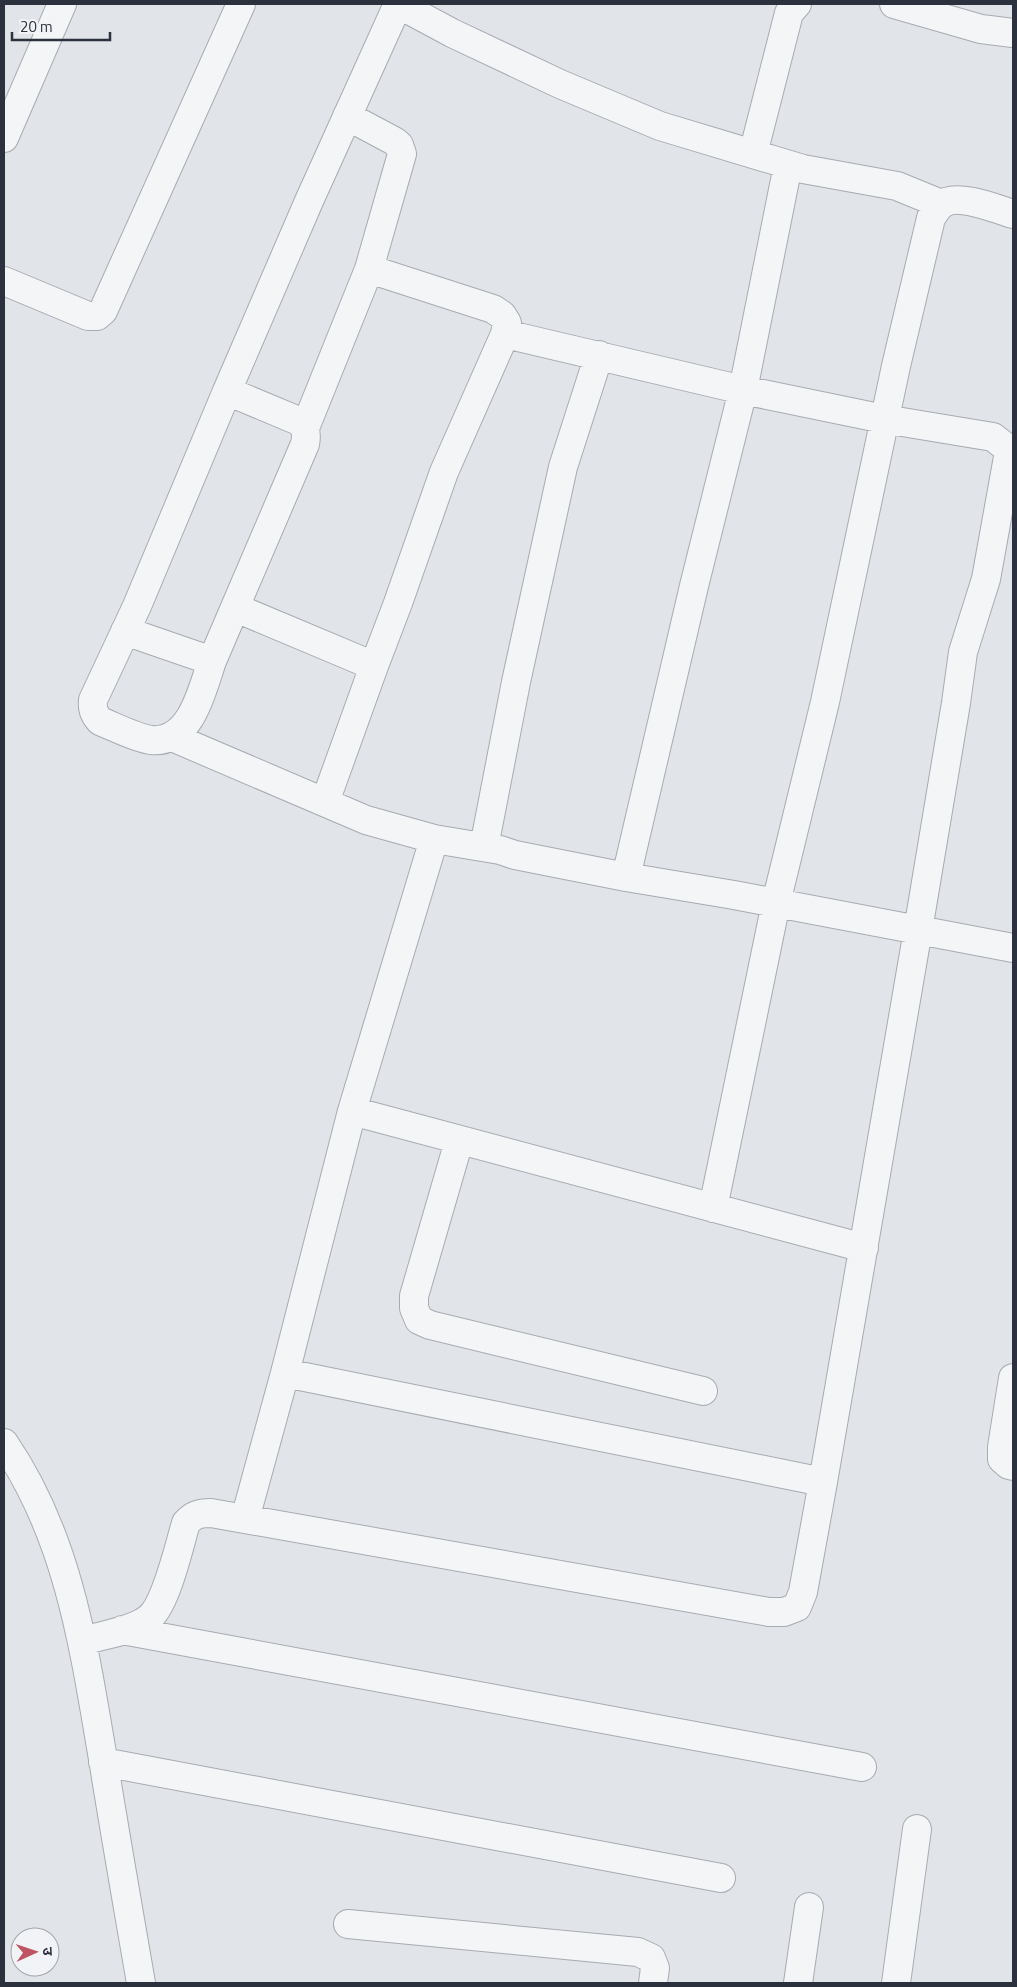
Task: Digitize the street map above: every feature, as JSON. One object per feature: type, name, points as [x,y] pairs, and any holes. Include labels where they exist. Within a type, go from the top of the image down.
[{"type":"street","points":[[4,138],[62,4]]},
{"type":"street","points":[[4,281],[88,316],[97,316],[103,311],[242,4]]},
{"type":"street","points":[[227,391],[301,422],[307,436],[212,662],[200,697],[182,730],[172,737],[149,740],[100,721],[92,707],[93,700],[125,631],[227,391],[347,116],[398,4],[452,33],[560,84],[660,126],[788,165],[890,184],[942,204]]},
{"type":"street","points":[[753,154],[789,13],[797,4]]},
{"type":"street","points":[[894,4],[981,29],[1013,32]]},
{"type":"street","points":[[305,428],[369,269],[402,154],[394,140],[347,116]]},
{"type":"street","points":[[626,877],[694,586],[726,467],[744,390],[788,165]]},
{"type":"street","points":[[713,1208],[776,903],[826,702],[884,419],[931,218],[942,204],[954,200],[973,202],[1013,214]]},
{"type":"street","points":[[325,802],[444,472],[505,334],[507,323],[502,315],[493,310],[369,269]]},
{"type":"street","points":[[83,1641],[137,1626],[149,1619],[163,1599],[186,1523],[192,1516],[200,1513],[211,1513],[759,1610],[784,1612],[797,1607],[803,1592],[864,1248],[955,713],[963,652],[986,579],[1008,457],[1007,442],[994,437],[884,419],[744,390],[505,334]]},
{"type":"street","points":[[484,847],[516,682],[563,467],[599,355]]},
{"type":"street","points":[[236,608],[374,666]]},
{"type":"street","points":[[125,631],[212,662]]},
{"type":"street","points":[[172,737],[366,820],[434,839],[484,847],[626,877],[1013,948]]},
{"type":"street","points":[[244,1519],[285,1374],[352,1111],[434,839]]},
{"type":"street","points":[[352,1111],[864,1248]]},
{"type":"street","points":[[459,1141],[414,1296],[414,1308],[419,1320],[430,1325],[703,1391]]},
{"type":"street","points":[[285,1374],[823,1482]]},
{"type":"street","points":[[1013,1378],[1002,1447],[1002,1459],[1013,1466]]},
{"type":"street","points":[[4,1443],[35,1497],[57,1547],[83,1641],[141,1983]]},
{"type":"street","points":[[122,1630],[862,1767]]},
{"type":"street","points":[[103,1762],[721,1878]]},
{"type":"street","points":[[896,1983],[917,1828]]},
{"type":"street","points":[[798,1983],[809,1907]]},
{"type":"street","points":[[348,1924],[638,1952],[651,1958],[655,1968],[653,1983]]}]
